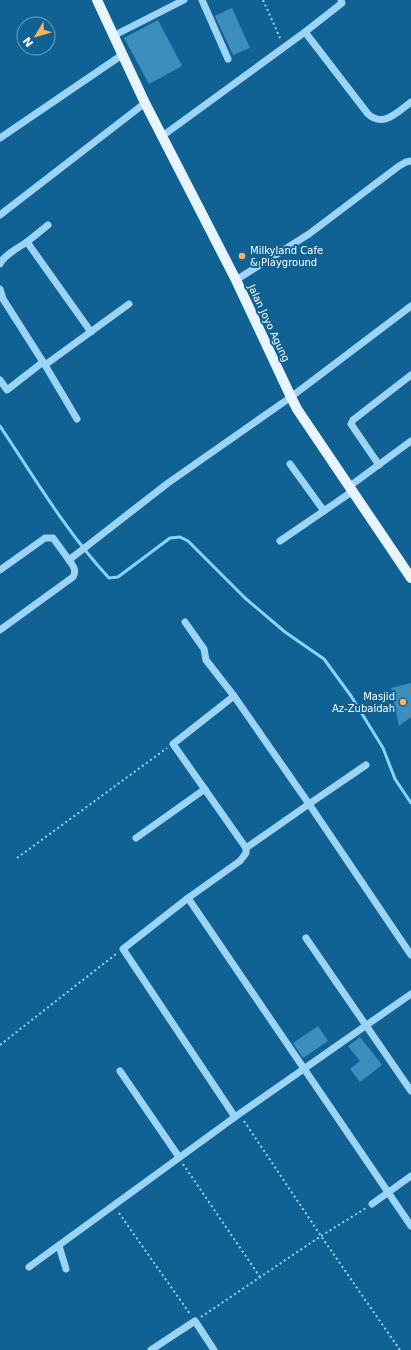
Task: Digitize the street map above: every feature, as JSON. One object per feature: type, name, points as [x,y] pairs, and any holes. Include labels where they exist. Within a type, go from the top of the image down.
[{"type":"main road","name":"Jalan Joyo Agung","points":[[97,0],[161,137],[236,280],[297,409],[411,578]]},
{"type":"street","points":[[113,36],[184,0]]},
{"type":"street","points":[[202,0],[228,59]]},
{"type":"street","points":[[161,137],[305,32],[342,2],[341,0]]},
{"type":"street","points":[[305,32],[373,119],[381,120],[389,118],[411,102]]},
{"type":"street","points":[[0,138],[122,56]]},
{"type":"street","points":[[0,215],[145,104]]},
{"type":"street","points":[[236,280],[309,234],[399,166],[406,162],[411,162]]},
{"type":"street","points":[[0,262],[48,225]]},
{"type":"street","points":[[27,242],[91,332]]},
{"type":"street","points":[[0,289],[3,299],[77,419]]},
{"type":"street","points":[[0,380],[7,390],[129,304]]},
{"type":"street","points":[[69,560],[168,483],[291,397],[411,306]]},
{"type":"street","points":[[380,465],[351,424],[353,420],[411,375]]},
{"type":"street","points":[[280,542],[324,511],[411,441]]},
{"type":"street","points":[[290,464],[324,511]]},
{"type":"street","points":[[0,570],[45,538],[49,537],[53,538],[75,569],[73,577],[0,630]]},
{"type":"street","points":[[185,622],[204,649],[206,660],[234,696],[411,955]]},
{"type":"street","points":[[234,696],[173,744],[246,848],[246,853],[240,861],[188,898],[123,949],[237,1115]]},
{"type":"street","points":[[246,848],[366,765]]},
{"type":"street","points":[[136,838],[205,789]]},
{"type":"street","points":[[188,898],[411,1226]]},
{"type":"street","points":[[306,938],[411,1091]]},
{"type":"street","points":[[29,1267],[237,1115],[411,994]]},
{"type":"street","points":[[120,1071],[179,1157]]},
{"type":"street","points":[[372,1204],[411,1176]]},
{"type":"street","points":[[59,1246],[66,1269]]},
{"type":"street","points":[[151,1350],[195,1321],[214,1350]]},
{"type":"path","points":[[262,0],[280,38]]},
{"type":"path","points":[[17,858],[173,744]]},
{"type":"path","points":[[0,1045],[123,949]]},
{"type":"path","points":[[237,1115],[400,1350]]},
{"type":"path","points":[[179,1157],[260,1277]]},
{"type":"path","points":[[114,1205],[195,1321],[320,1236],[372,1204]]},
{"type":"building","points":[[232,8],[250,48],[233,55],[215,16]]},
{"type":"building","points":[[158,20],[182,66],[149,84],[124,38]]},
{"type":"building","name":"Masjid Az-Zubaidah","points":[[411,683],[411,717],[399,726],[391,688]]},
{"type":"building","points":[[318,1026],[328,1041],[303,1058],[293,1043]]},
{"type":"building","points":[[360,1037],[382,1065],[360,1082],[350,1069],[360,1061],[348,1046]]},
{"type":"waterway","points":[[0,426],[65,524],[109,578],[118,577],[170,538],[180,537],[188,541],[245,598],[285,632],[324,659],[351,696],[383,748],[395,779],[411,803]]},
{"type":"place","name":"Milkyland Cafe & Playground","points":[[242,256]]},
{"type":"place","name":"Masjid Az-Zubaidah","points":[[403,702]]}]
